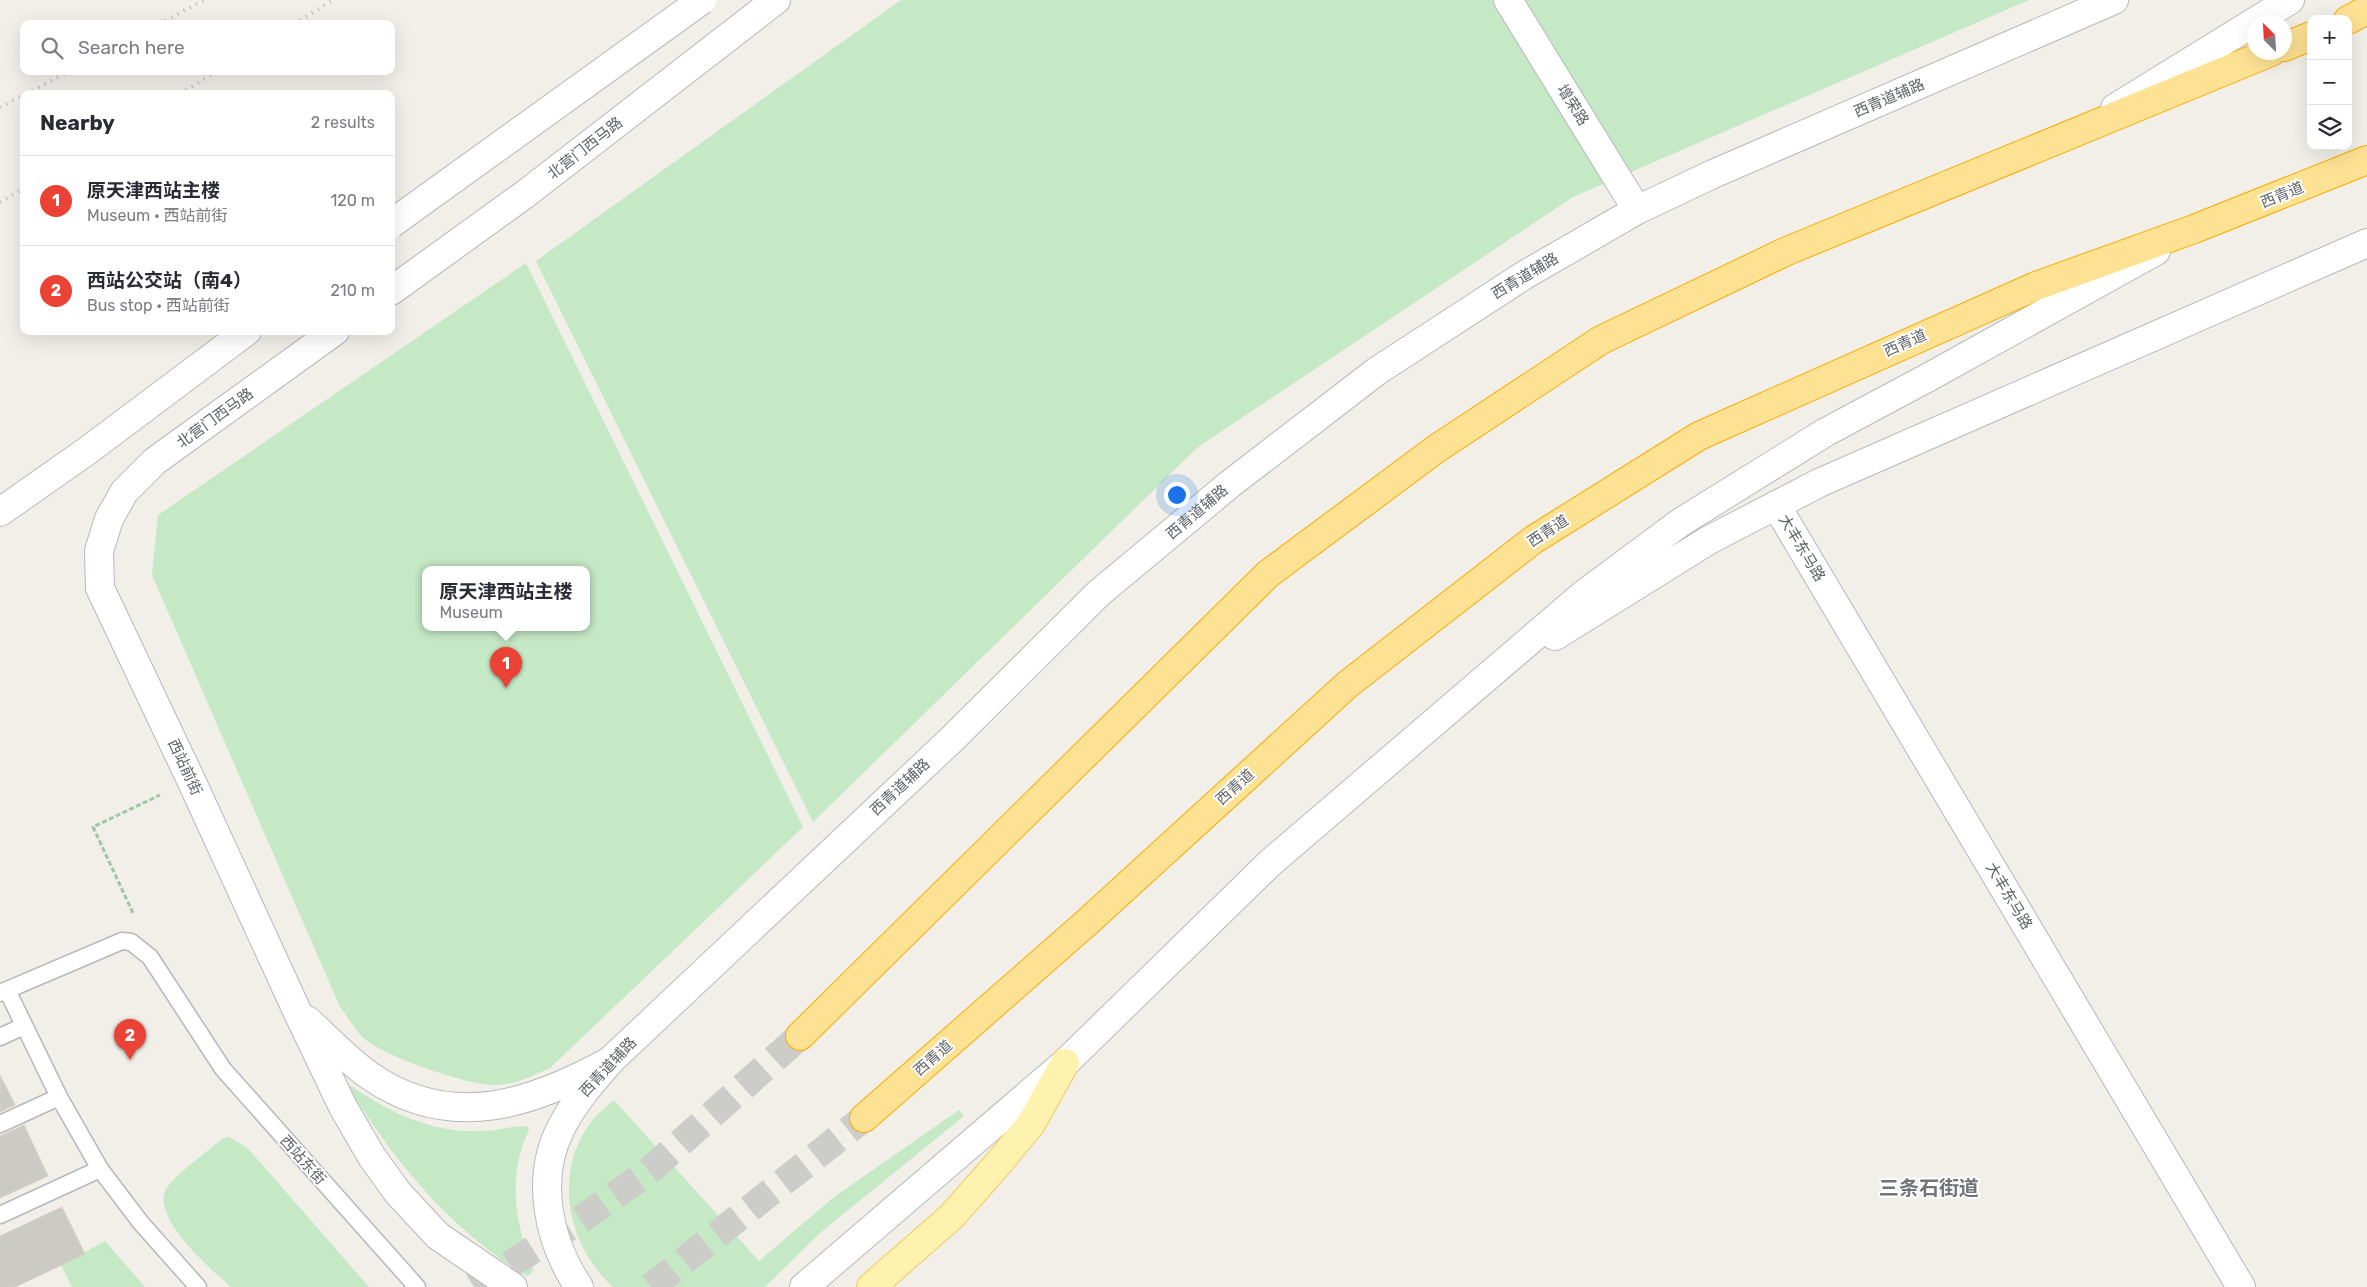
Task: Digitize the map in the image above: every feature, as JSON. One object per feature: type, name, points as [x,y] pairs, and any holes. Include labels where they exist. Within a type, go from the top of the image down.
[{"type":"highway","points":[[2352,19],[2367,10]]},
{"type":"highway","points":[[2352,20],[2367,14]]},
{"type":"highway","points":[[2292,44],[2307,38]]},
{"type":"highway","points":[[800,1036],[1268,574],[1436,449],[1601,340],[1787,251],[2251,60]]},
{"type":"highway","name":"西青道","points":[[864,1118],[1084,925],[1348,684],[1533,540],[1699,436],[2036,286],[2194,230],[2364,162]]},
{"type":"main road","points":[[871,1287],[952,1216],[997,1165],[1031,1124],[1065,1063]]},
{"type":"street","points":[[395,221],[702,0]]},
{"type":"street","name":"北营门西马路","points":[[395,288],[524,195],[776,0]]},
{"type":"street","name":"增荣路","points":[[1508,0],[1637,210]]},
{"type":"street","name":"西青道辅路","points":[[579,1287],[560,1253],[547,1199],[548,1162],[560,1128],[581,1095],[611,1060],[951,740],[1099,593],[1215,496],[1377,371],[1523,276],[1637,210],[1713,174],[2114,0]]},
{"type":"street","points":[[2074,132],[2290,0]]},
{"type":"street","points":[[804,1287],[1065,1063],[1270,862],[1584,594],[1680,522],[1826,432],[2194,230]]},
{"type":"street","points":[[1480,683],[1709,540],[1828,479],[2367,243]]},
{"type":"street","points":[[0,512],[87,451],[242,335]]},
{"type":"street","name":"北营门西马路","points":[[109,519],[124,492],[155,461],[329,335]]},
{"type":"street","name":"大丰东马路","points":[[1776,505],[2241,1287]]},
{"type":"street","name":"西站前街","points":[[109,519],[99,551],[100,588],[343,1107],[372,1157],[398,1193],[438,1236],[513,1287]]},
{"type":"street","points":[[297,1011],[371,1077],[422,1101],[455,1107],[484,1107],[544,1094],[572,1082],[611,1060]]},
{"type":"lane","name":"西站东街","points":[[3,991],[122,941],[131,942],[150,957],[223,1069],[417,1287]]},
{"type":"lane","points":[[3,991],[24,1026],[59,1097],[100,1169],[141,1223],[198,1287]]},
{"type":"lane","points":[[0,1037],[24,1026]]},
{"type":"lane","points":[[0,1124],[59,1097]]},
{"type":"lane","points":[[0,1215],[100,1169]]},
{"type":"path","points":[[134,914],[93,827],[191,780]]},
{"type":"green space","points":[[901,0],[2029,0],[1573,197],[1198,447],[813,822],[536,261]]},
{"type":"green space","points":[[526,263],[803,827],[550,1068],[515,1082],[492,1085],[446,1075],[408,1061],[376,1047],[362,1037],[340,1007],[152,575],[158,515]]},
{"type":"green space","points":[[351,1086],[398,1113],[414,1120],[448,1129],[485,1131],[527,1126],[529,1130],[518,1164],[516,1200],[522,1235],[533,1269],[531,1274],[527,1276],[511,1267],[446,1213],[410,1174],[378,1132],[349,1088]]},
{"type":"green space","points":[[614,1100],[759,1261],[834,1197],[959,1110],[964,1116],[820,1233],[765,1287],[613,1287],[597,1269],[584,1249],[575,1227],[570,1204],[569,1180],[573,1157],[583,1135],[597,1115]]},
{"type":"green space","points":[[229,1137],[246,1147],[253,1154],[369,1287],[231,1287],[197,1255],[173,1226],[166,1211],[164,1198],[168,1186],[179,1174],[223,1138]]},
{"type":"green space","points":[[105,1241],[145,1287],[72,1287],[61,1265]]},
{"type":"building","points":[[0,1075],[15,1105],[0,1112]]},
{"type":"building","points":[[24,1125],[48,1176],[0,1198],[0,1136]]},
{"type":"building","points":[[62,1207],[85,1254],[15,1287],[0,1287],[0,1236]]},
{"type":"tunnel","points":[[474,1287],[583,1218],[649,1171],[800,1036]]},
{"type":"tunnel","points":[[651,1287],[864,1118]]},
{"type":"railway","points":[[166,20],[204,0]]},
{"type":"railway","points":[[300,20],[333,0]]},
{"type":"railway","points":[[34,90],[62,75]]},
{"type":"railway","points":[[186,90],[211,75]]},
{"type":"railway","points":[[0,107],[20,97]]},
{"type":"railway","points":[[0,202],[20,190]]},
{"type":"place","name":"原天津西站主楼","points":[[506,688]]},
{"type":"place","name":"西站公交站（南4）","points":[[130,1060]]},
{"type":"district","name":"三条石街道","points":[[1929,1188]]}]
